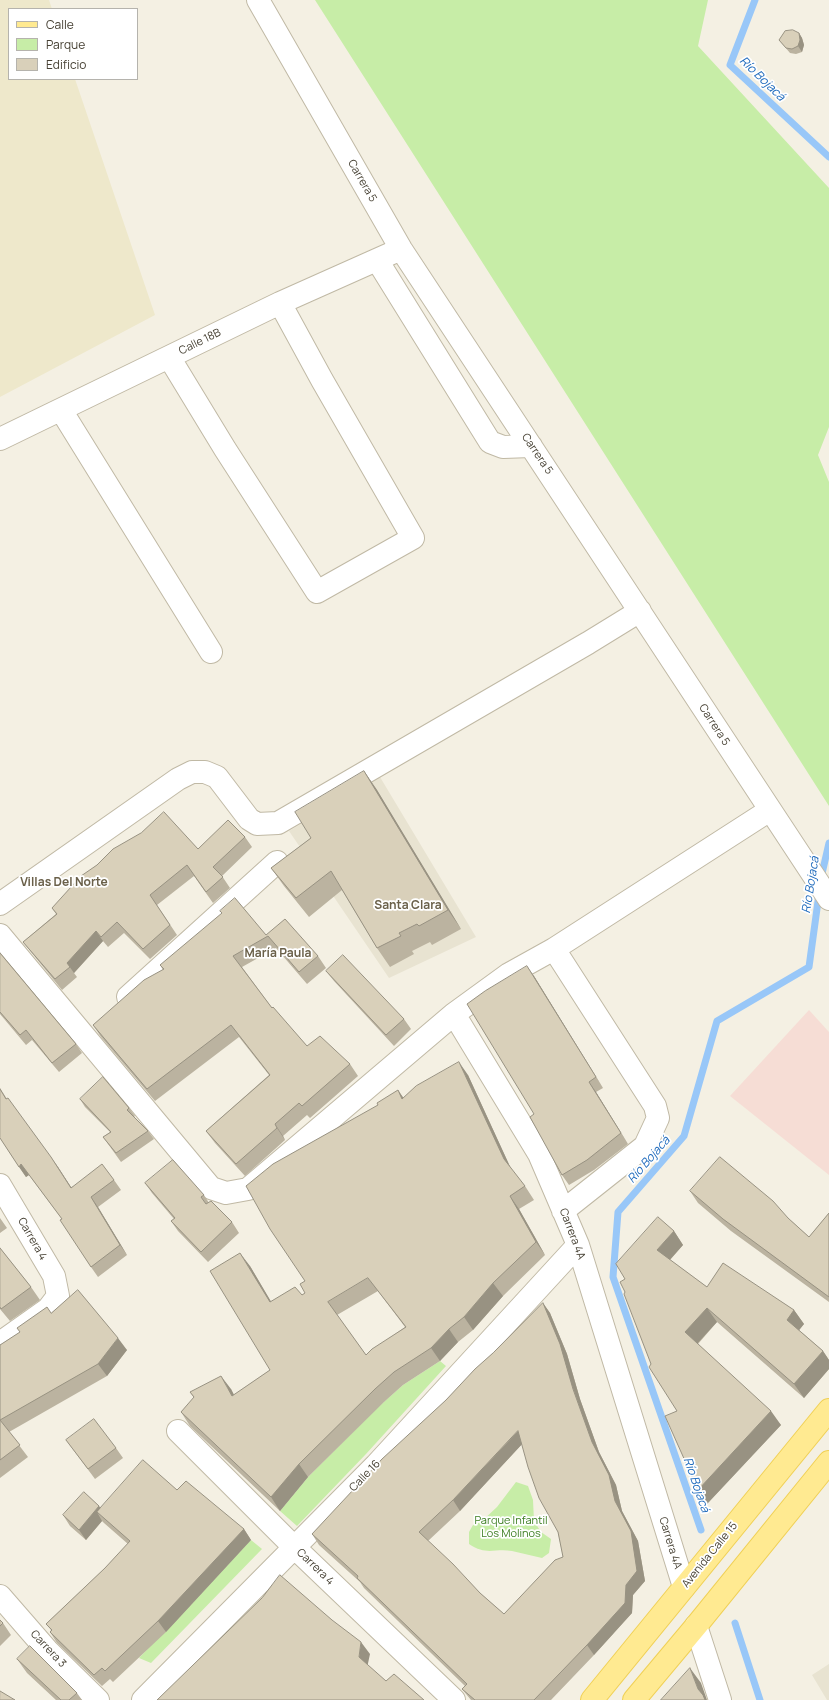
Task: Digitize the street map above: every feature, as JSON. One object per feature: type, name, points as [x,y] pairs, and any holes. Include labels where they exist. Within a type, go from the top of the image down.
[{"type":"main road","name":"Avenida Calle 15","points":[[592,1700],[726,1534],[829,1410]]},
{"type":"main road","points":[[634,1700],[703,1618],[829,1462]]},
{"type":"street","name":"Carrera 5","points":[[258,0],[401,249],[829,899]]},
{"type":"street","name":"Calle 18B","points":[[0,440],[280,303],[401,249]]},
{"type":"street","points":[[377,260],[490,442],[503,447],[531,446]]},
{"type":"street","points":[[168,357],[317,592],[413,538],[322,380],[280,303]]},
{"type":"street","points":[[61,410],[211,652]]},
{"type":"street","points":[[0,904],[178,779],[192,772],[205,772],[217,778],[249,819],[257,824],[278,823],[588,643],[640,610]]},
{"type":"street","points":[[0,935],[212,1188],[226,1193],[248,1189],[454,1014],[509,974],[554,948],[770,810]]},
{"type":"street","points":[[84,1036],[277,862]]},
{"type":"street","points":[[554,948],[655,1106],[658,1118],[645,1146],[563,1211]]},
{"type":"street","name":"Carrera 4A","points":[[454,1014],[539,1154],[578,1245],[690,1579]]},
{"type":"street","name":"Carrera 4","points":[[0,1185],[54,1276],[58,1296],[48,1309],[0,1343]]},
{"type":"street","name":"Calle 16","points":[[144,1700],[376,1465],[578,1245]]},
{"type":"street","name":"Carrera 4","points":[[178,1431],[294,1547],[454,1700]]},
{"type":"street","name":"Carrera 3","points":[[0,1596],[47,1650],[98,1700]]},
{"type":"street","points":[[703,1618],[720,1700]]},
{"type":"shaded area","points":[[0,0],[49,0],[52,8],[8,8],[8,80],[75,80],[155,315],[0,397]]},
{"type":"shaded area","name":"Santa Clara","points":[[380,777],[476,937],[389,978],[289,831]]},
{"type":"shaded area","points":[[809,1010],[829,1032],[829,1175],[730,1096]]},
{"type":"shaded area","points":[[829,1664],[829,1700],[827,1700],[812,1675]]},
{"type":"green space","points":[[315,0],[708,0],[698,46],[829,188],[829,427],[818,455],[829,482],[829,806]]},
{"type":"green space","points":[[440,1361],[446,1366],[366,1454],[297,1526],[280,1511],[308,1477],[377,1408],[403,1385]]},
{"type":"green space","name":"Parque Infantil Los Molinos","points":[[516,1482],[528,1486],[533,1500],[534,1521],[541,1532],[551,1539],[549,1553],[542,1558],[506,1550],[486,1551],[475,1548],[469,1544],[469,1532],[473,1525],[482,1521],[497,1507]]},
{"type":"green space","points":[[251,1540],[262,1549],[151,1663],[139,1658]]},
{"type":"building","points":[[793,30],[799,33],[800,40],[798,46],[792,49],[786,48],[779,40],[785,31]]},
{"type":"building","name":"Santa Clara","points":[[364,771],[448,910],[419,926],[417,924],[399,933],[401,936],[377,948],[331,871],[296,898],[271,868],[311,838],[295,812]]},
{"type":"building","points":[[164,812],[198,849],[228,820],[245,837],[213,867],[223,877],[206,892],[187,865],[150,895],[170,925],[143,949],[117,922],[101,937],[96,931],[67,963],[70,967],[55,979],[23,942],[57,914],[52,908],[81,876],[97,865],[113,849],[141,833]]},
{"type":"building","points":[[235,898],[266,935],[285,919],[318,956],[299,972],[268,936],[233,956],[272,1008],[273,1007],[307,1046],[320,1036],[350,1064],[302,1106],[299,1103],[275,1124],[277,1128],[236,1164],[206,1131],[270,1075],[231,1025],[147,1089],[93,1025],[144,980],[164,969],[160,965],[222,913],[220,911]]},
{"type":"building","points":[[0,953],[76,1044],[52,1063],[26,1030],[20,1035],[0,1012]]},
{"type":"building","points":[[343,955],[404,1019],[386,1035],[326,971]]},
{"type":"building","points":[[527,966],[596,1077],[589,1082],[621,1133],[587,1160],[562,1175],[530,1117],[534,1114],[467,1004],[485,991]]},
{"type":"building","points":[[459,1062],[504,1159],[525,1186],[510,1196],[536,1242],[493,1283],[464,1317],[449,1329],[431,1348],[394,1372],[375,1389],[299,1464],[271,1497],[181,1412],[194,1397],[190,1392],[221,1376],[232,1396],[270,1370],[210,1271],[240,1253],[270,1302],[295,1287],[302,1295],[305,1293],[300,1284],[305,1281],[270,1229],[246,1186],[273,1164],[378,1105],[377,1103],[398,1090],[402,1099],[416,1086]],"holes":[[[368,1278],[406,1327],[372,1349],[366,1355],[328,1302]]]},
{"type":"building","points":[[103,1077],[129,1108],[127,1110],[148,1131],[116,1153],[103,1137],[111,1132],[80,1099]]},
{"type":"building","points":[[0,1089],[51,1157],[71,1188],[102,1164],[114,1180],[91,1197],[120,1245],[91,1267],[60,1220],[62,1219],[21,1164],[19,1167],[0,1138]]},
{"type":"building","points":[[720,1157],[773,1201],[788,1218],[809,1237],[829,1213],[829,1297],[723,1219],[690,1191]]},
{"type":"building","points":[[173,1160],[204,1195],[201,1197],[206,1204],[211,1201],[232,1222],[201,1252],[171,1221],[175,1218],[145,1183]]},
{"type":"building","points":[[658,1217],[674,1231],[657,1250],[707,1287],[723,1263],[794,1310],[787,1320],[823,1351],[794,1384],[707,1308],[685,1332],[771,1411],[698,1490],[665,1416],[677,1411],[649,1367],[651,1364],[620,1282],[625,1279],[616,1264]]},
{"type":"building","points":[[0,1248],[31,1287],[1,1309],[0,1307]]},
{"type":"building","points":[[78,1290],[118,1338],[98,1364],[0,1420],[0,1345],[20,1332],[17,1328],[47,1307],[51,1313]]},
{"type":"building","points":[[543,1303],[560,1344],[573,1389],[592,1442],[609,1475],[615,1501],[631,1531],[637,1571],[626,1585],[625,1603],[534,1700],[475,1700],[462,1689],[467,1684],[357,1578],[358,1576],[312,1534],[382,1459],[446,1400],[475,1369]],"holes":[[[518,1431],[528,1467],[539,1498],[558,1532],[563,1557],[555,1560],[504,1614],[480,1593],[453,1564],[419,1532],[453,1500]]]},
{"type":"building","points":[[94,1419],[116,1448],[88,1469],[66,1440]]},
{"type":"building","points":[[0,1420],[20,1445],[0,1460]]},
{"type":"building","points":[[143,1460],[177,1490],[186,1481],[244,1529],[158,1621],[105,1671],[102,1668],[94,1675],[50,1632],[52,1630],[46,1624],[105,1568],[130,1541],[97,1512]]},
{"type":"building","points":[[84,1492],[99,1506],[79,1530],[63,1515]]},
{"type":"building","points":[[280,1575],[332,1620],[361,1642],[359,1657],[386,1681],[394,1674],[424,1700],[157,1700],[262,1598]]},
{"type":"building","points":[[30,1646],[77,1693],[69,1700],[61,1700],[17,1659]]},
{"type":"building","points":[[690,1668],[698,1689],[705,1700],[661,1700]]},
{"type":"building","points":[[0,1691],[15,1700],[0,1700]]},
{"type":"waterway","name":"Río Bojacá","points":[[755,0],[730,65],[829,157]]},
{"type":"waterway","name":"Río Bojacá","points":[[821,878],[829,843]]},
{"type":"waterway","name":"Río Bojacá","points":[[701,1530],[613,1277],[618,1212],[684,1136],[717,1021],[809,967],[819,894]]},
{"type":"waterway","name":"Río Bojacá","points":[[735,1623],[760,1700]]},
{"type":"district","name":"Villas Del Norte","points":[[64,883]]},
{"type":"district","name":"Santa Clara","points":[[408,906]]},
{"type":"district","name":"María Paula","points":[[278,954]]}]
